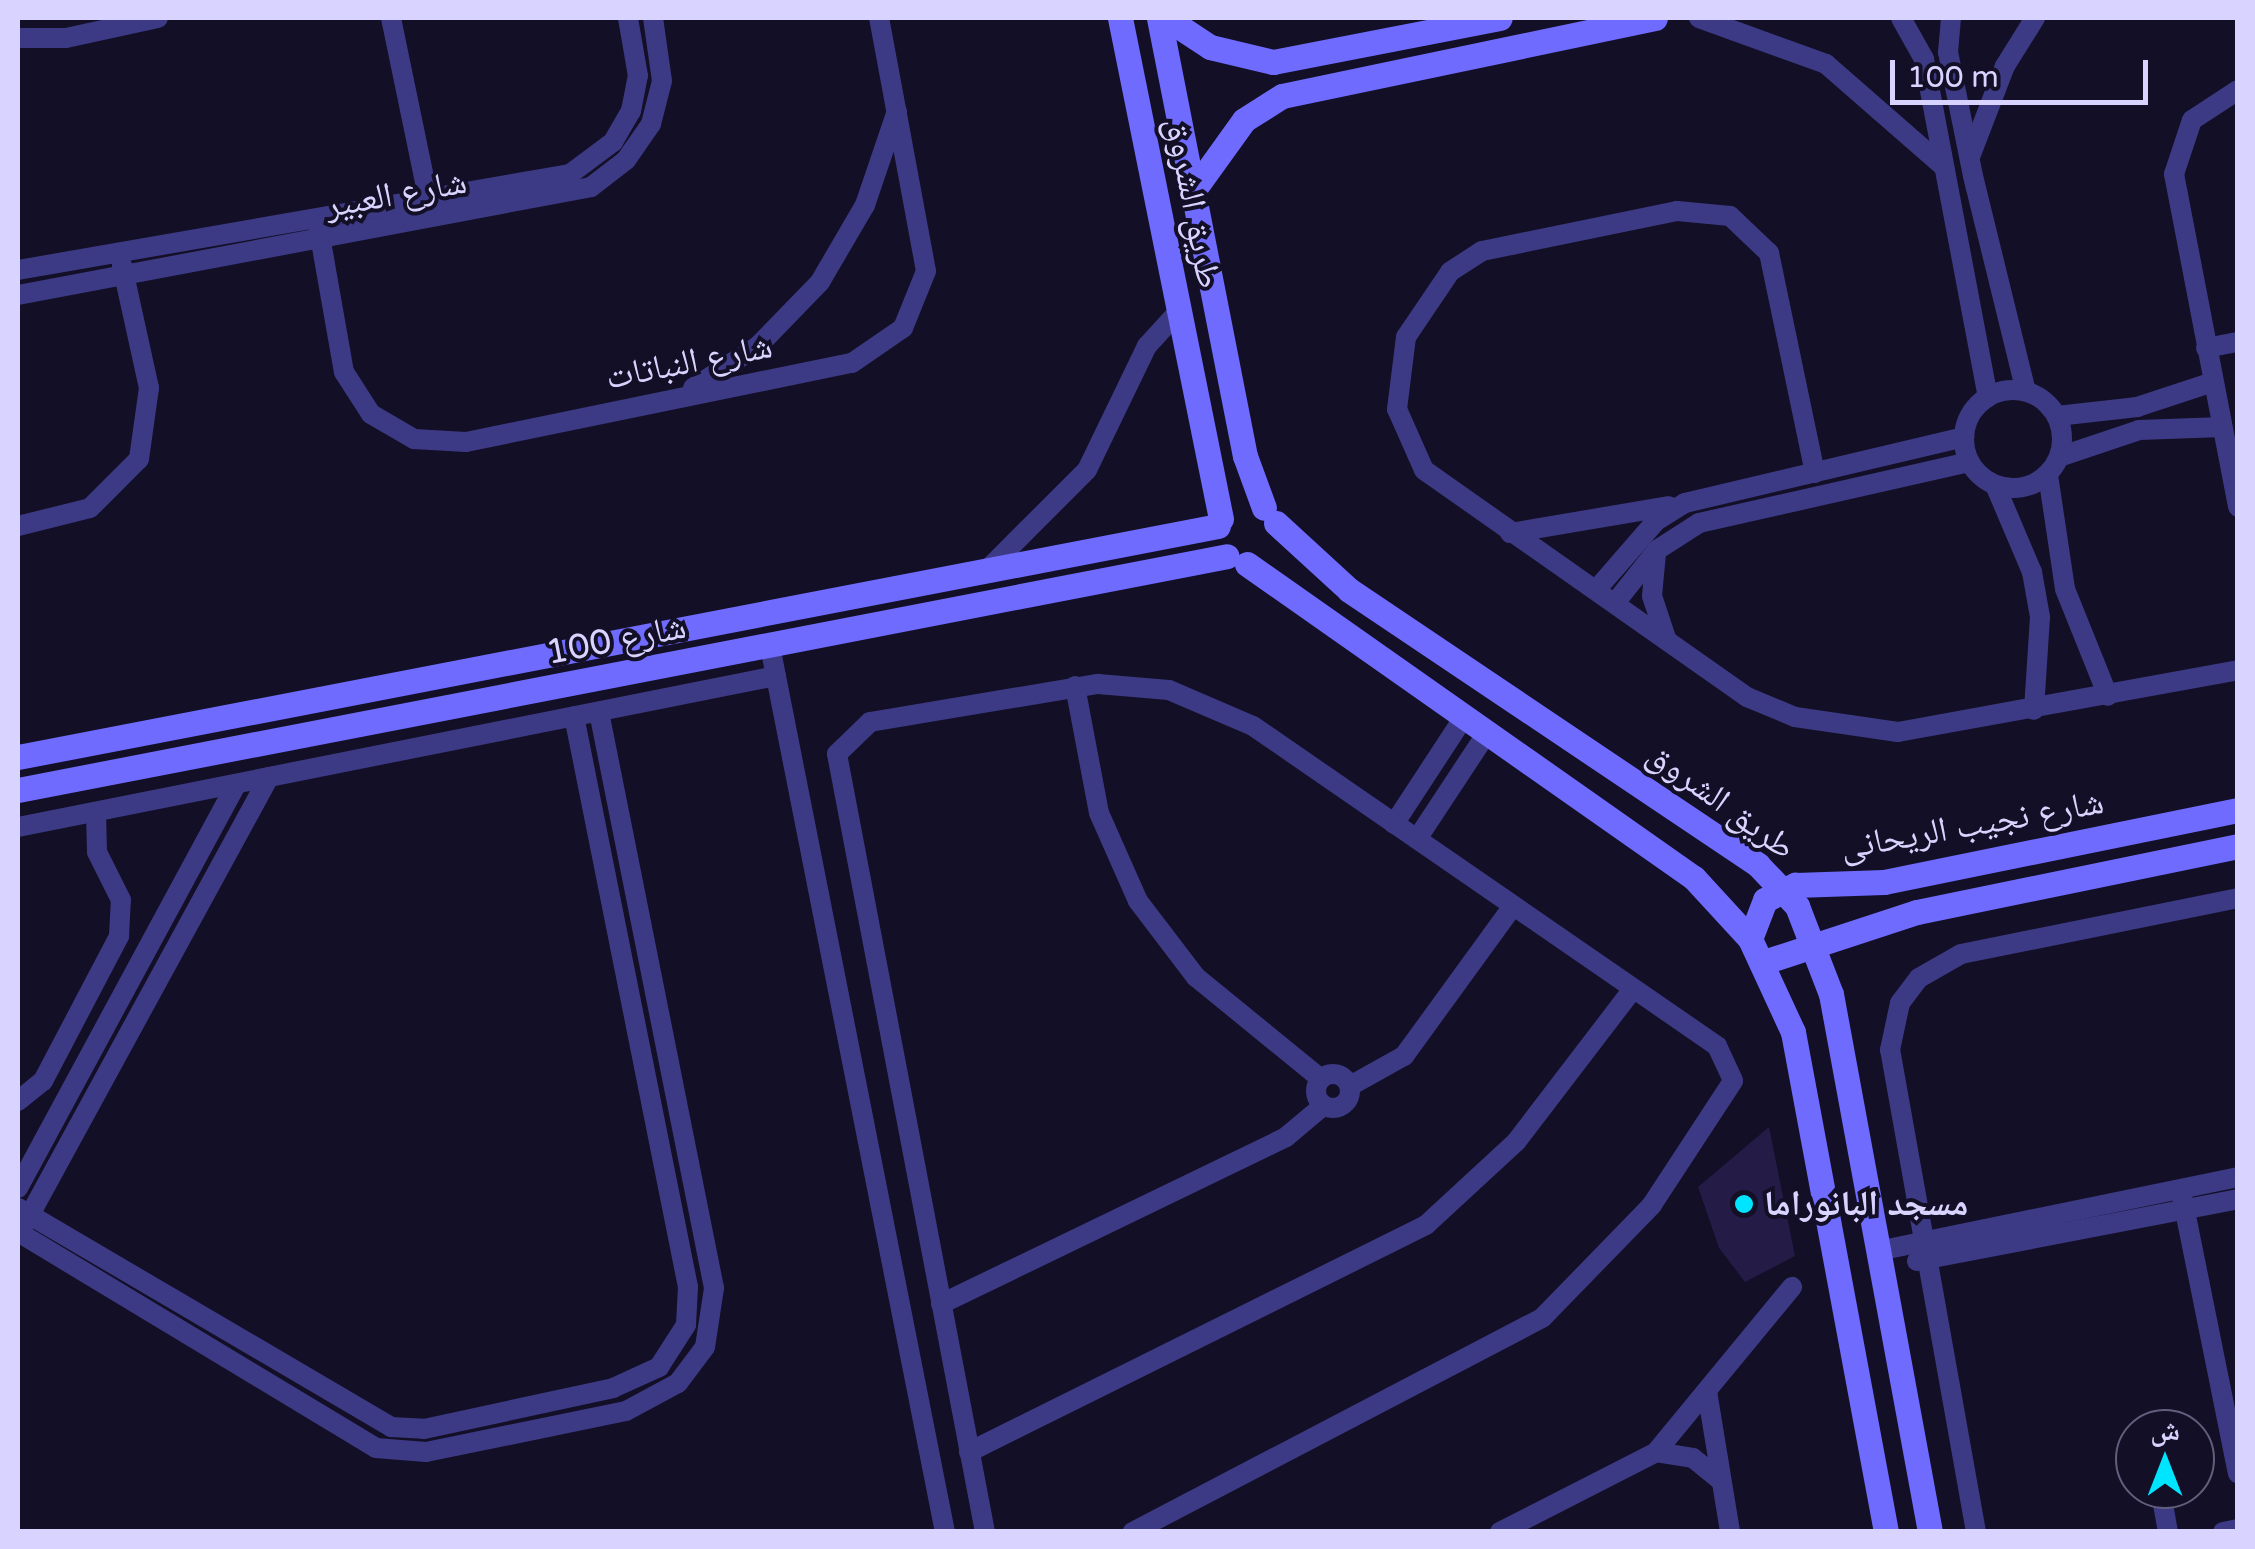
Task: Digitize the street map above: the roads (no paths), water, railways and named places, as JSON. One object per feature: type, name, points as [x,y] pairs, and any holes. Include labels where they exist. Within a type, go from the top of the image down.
[{"type":"street","points":[[18,38],[66,38],[158,18]]},
{"type":"street","points":[[391,18],[431,210]]},
{"type":"street","name":"شارع العبير","points":[[431,210],[553,180],[601,155],[636,94],[628,18]]},
{"type":"street","name":"شارع العبير","points":[[18,270],[122,263],[431,210],[571,195],[626,160],[658,103],[653,18]]},
{"type":"street","name":"شارع النباتات","points":[[318,229],[344,372],[371,414],[403,434],[466,442],[852,363],[903,328],[922,292],[926,250],[879,18]]},
{"type":"street","name":"طريق الشروق","points":[[1120,18],[1220,522],[1237,560]]},
{"type":"street","points":[[1163,18],[1241,57],[1330,55],[1404,28],[1500,18]]},
{"type":"street","name":"طريق الشروق","points":[[1163,18],[1193,191],[1270,516],[1349,590],[1782,888],[1818,946],[1930,1532]]},
{"type":"street","points":[[1193,191],[1244,120],[1282,96],[1613,22],[1655,18]]},
{"type":"street","points":[[1699,18],[1826,64],[1947,175]]},
{"type":"street","points":[[1900,18],[1924,59],[1988,397],[1964,437],[1969,462],[1994,485],[2032,572],[2040,617],[2034,710]]},
{"type":"street","points":[[1951,18],[1948,52],[1971,168],[2026,392],[2057,416],[2137,407],[2213,382]]},
{"type":"street","points":[[1971,168],[2005,66],[2036,18]]},
{"type":"street","points":[[1330,55],[1337,82]]},
{"type":"street","points":[[2238,90],[2192,120],[2174,174],[2222,427],[2232,455],[2238,507]]},
{"type":"street","points":[[678,396],[758,346],[820,282],[865,205],[898,109]]},
{"type":"street","points":[[1947,175],[1971,168]]},
{"type":"street","points":[[1815,473],[1777,279],[1753,231],[1704,209],[1520,238],[1466,262],[1424,302],[1398,375],[1397,409],[1424,470],[1747,697],[1846,729],[1898,732],[2238,670]]},
{"type":"street","points":[[18,526],[90,508],[139,459],[151,412],[122,263]]},
{"type":"street","name":"شارع العبير","points":[[18,295],[122,263]]},
{"type":"street","points":[[987,570],[1087,470],[1147,346],[1179,311]]},
{"type":"street","points":[[2206,348],[2238,342]]},
{"type":"street","points":[[1988,397],[2026,392]]},
{"type":"street","points":[[2057,416],[2054,466],[2065,589],[2108,696]]},
{"type":"street","points":[[1994,485],[2022,488],[2054,466],[2139,430],[2222,427]]},
{"type":"street","points":[[1510,533],[1685,503],[1964,437]]},
{"type":"street","points":[[1615,603],[1657,550],[1724,515],[1969,462]]},
{"type":"street","points":[[1596,590],[1656,521],[1685,503]]},
{"type":"street","name":"شارع 100","points":[[18,757],[1220,522],[1245,504],[1270,516]]},
{"type":"street","points":[[1237,560],[1272,551],[1270,516]]},
{"type":"street","points":[[1657,550],[1652,596],[1668,642]]},
{"type":"street","points":[[1237,560],[1694,878],[1750,939],[1764,962],[1793,1032],[1886,1532]]},
{"type":"street","name":"شارع 100","points":[[18,790],[1237,560]]},
{"type":"street","points":[[770,646],[944,1532]]},
{"type":"street","points":[[18,827],[776,676]]},
{"type":"street","points":[[1075,686],[1099,813],[1138,901],[1196,977],[1320,1079],[1323,1106]]},
{"type":"street","points":[[985,1532],[837,754],[870,722],[1075,686],[1146,686],[1214,705],[1417,839],[1717,1046],[1733,1081],[1639,1221],[1528,1328],[1132,1532]]},
{"type":"street","points":[[236,784],[137,990],[24,1209],[19,1232],[376,1448],[426,1452],[640,1406],[697,1360],[715,1303],[599,712]]},
{"type":"street","points":[[24,1209],[376,1423],[424,1429],[626,1385],[668,1358],[689,1300],[574,716]]},
{"type":"street","points":[[1394,824],[1464,717]]},
{"type":"street","points":[[1417,839],[1487,733]]},
{"type":"street","points":[[18,1188],[84,1069],[269,777]]},
{"type":"street","points":[[18,1101],[39,1088],[59,1052],[102,972],[122,912],[96,852],[96,812]]},
{"type":"street","points":[[2228,812],[2232,847]]},
{"type":"street","name":"شارع نجيب الريحانى","points":[[1782,888],[1950,869],[2228,812]]},
{"type":"street","name":"شارع نجيب الريحانى","points":[[1764,962],[1960,903],[2232,847]]},
{"type":"street","points":[[1950,869],[1960,903]]},
{"type":"street","points":[[1750,939],[1758,908],[1782,888]]},
{"type":"street","points":[[1976,1532],[1890,1050],[1894,1018],[1919,978],[1960,954],[2238,898]]},
{"type":"street","points":[[941,1304],[1286,1137],[1323,1106],[1341,1107],[1350,1086],[1404,1056],[1513,906]]},
{"type":"street","points":[[102,972],[137,990]]},
{"type":"street","points":[[969,1452],[1426,1225],[1510,1150],[1633,989]]},
{"type":"street","points":[[634,1008],[657,1003]]},
{"type":"street","points":[[59,1052],[84,1069]]},
{"type":"street","points":[[1320,1079],[1335,1074],[1350,1086]]},
{"type":"street","points":[[1838,1271],[2183,1199],[2238,1178]]},
{"type":"street","points":[[2183,1199],[2238,1198]]},
{"type":"street","points":[[2183,1199],[2238,1473]]},
{"type":"street","points":[[1500,1532],[1656,1452],[1792,1287]]},
{"type":"street","points":[[1707,1391],[1730,1532]]},
{"type":"street","points":[[1656,1452],[1693,1458],[1721,1481]]},
{"type":"street","points":[[2223,1532],[2238,1529]]},
{"type":"place","name":"مسجد البانوراما","points":[[1744,1204]]}]
